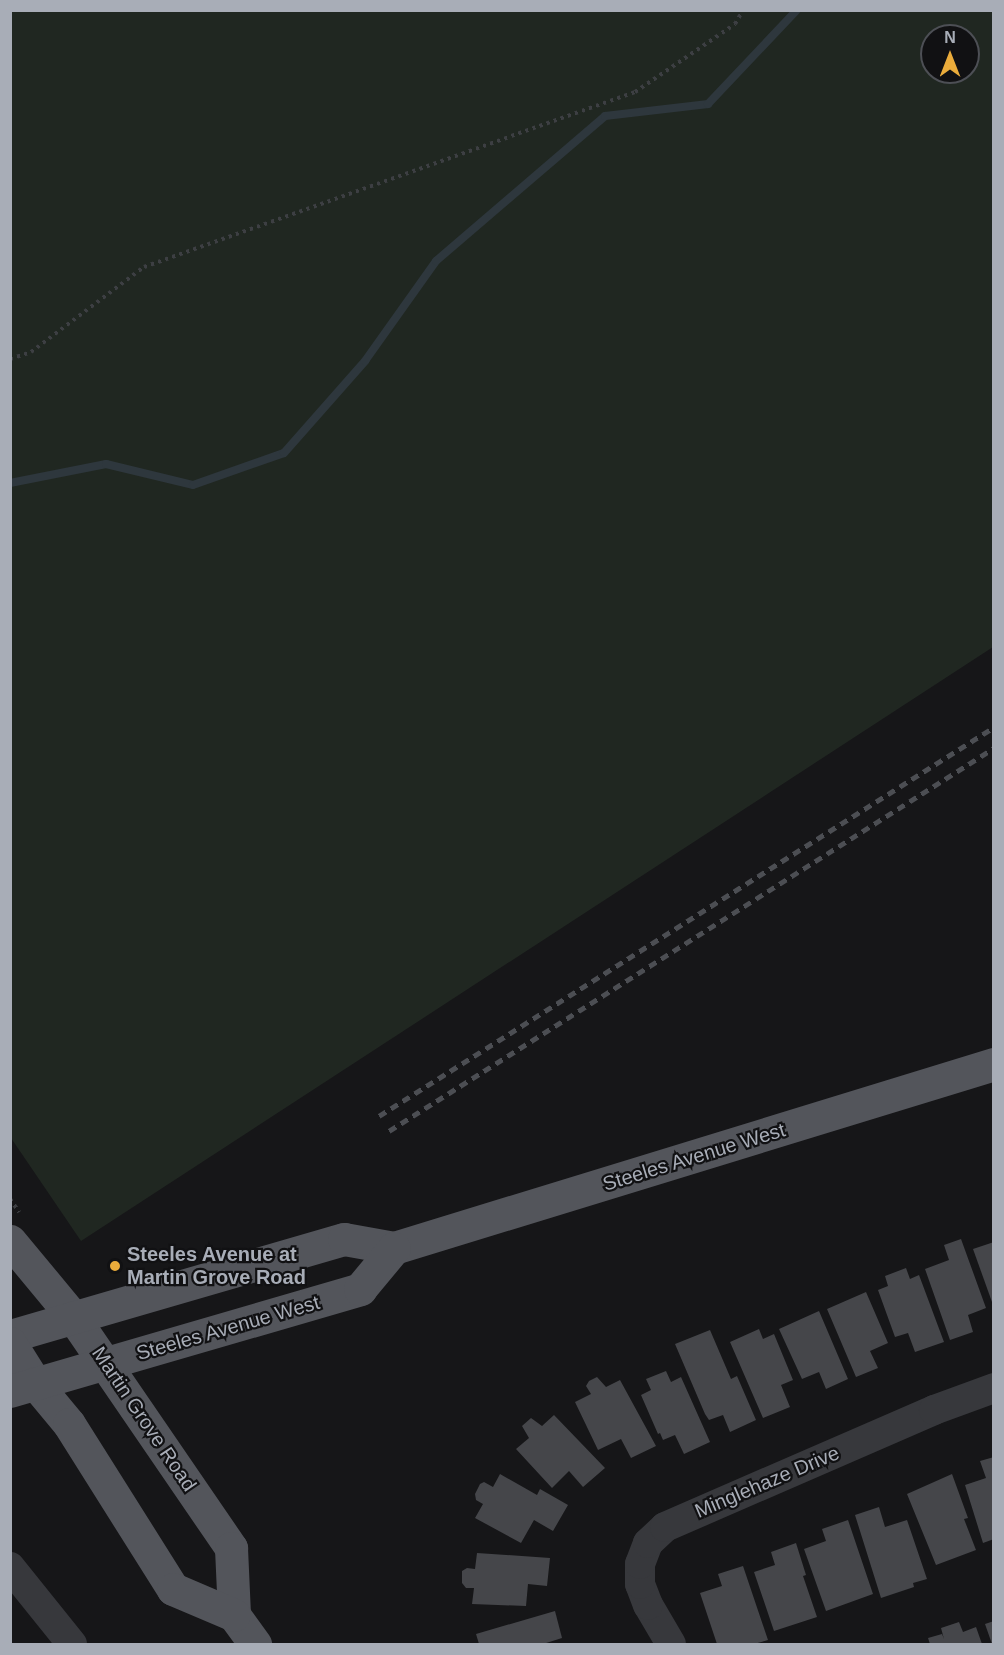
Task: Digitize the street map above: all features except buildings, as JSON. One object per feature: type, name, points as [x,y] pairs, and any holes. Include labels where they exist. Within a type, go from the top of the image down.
[{"type":"main road","name":"Steeles Avenue West","points":[[10,1336],[344,1239],[394,1248],[993,1064]]},
{"type":"main road","name":"Martin Grove Road","points":[[10,1241],[73,1317],[231,1548],[234,1615]]},
{"type":"main road","name":"Steeles Avenue West","points":[[23,1387],[360,1289],[394,1248]]},
{"type":"main road","points":[[10,1343],[23,1387],[69,1424],[173,1589],[234,1615],[255,1644]]},
{"type":"street","name":"Minglehaze Drive","points":[[671,1644],[648,1605],[640,1584],[640,1564],[648,1543],[665,1527],[934,1410],[993,1388]]},
{"type":"street","points":[[10,1567],[72,1644]]},
{"type":"path","points":[[10,359],[31,352],[144,267],[635,92],[735,24],[743,10]]},
{"type":"shaded area","points":[[10,11],[993,11],[993,647],[81,1241],[11,1138]]},
{"type":"waterway","points":[[10,483],[106,464],[193,485],[284,453],[365,361],[436,261],[605,116],[708,104],[797,10]]},
{"type":"railway","points":[[379,1116],[994,727]]},
{"type":"railway","points":[[389,1131],[994,748]]},
{"type":"place","name":"Steeles Avenue at Martin Grove Road","points":[[115,1266]]}]
